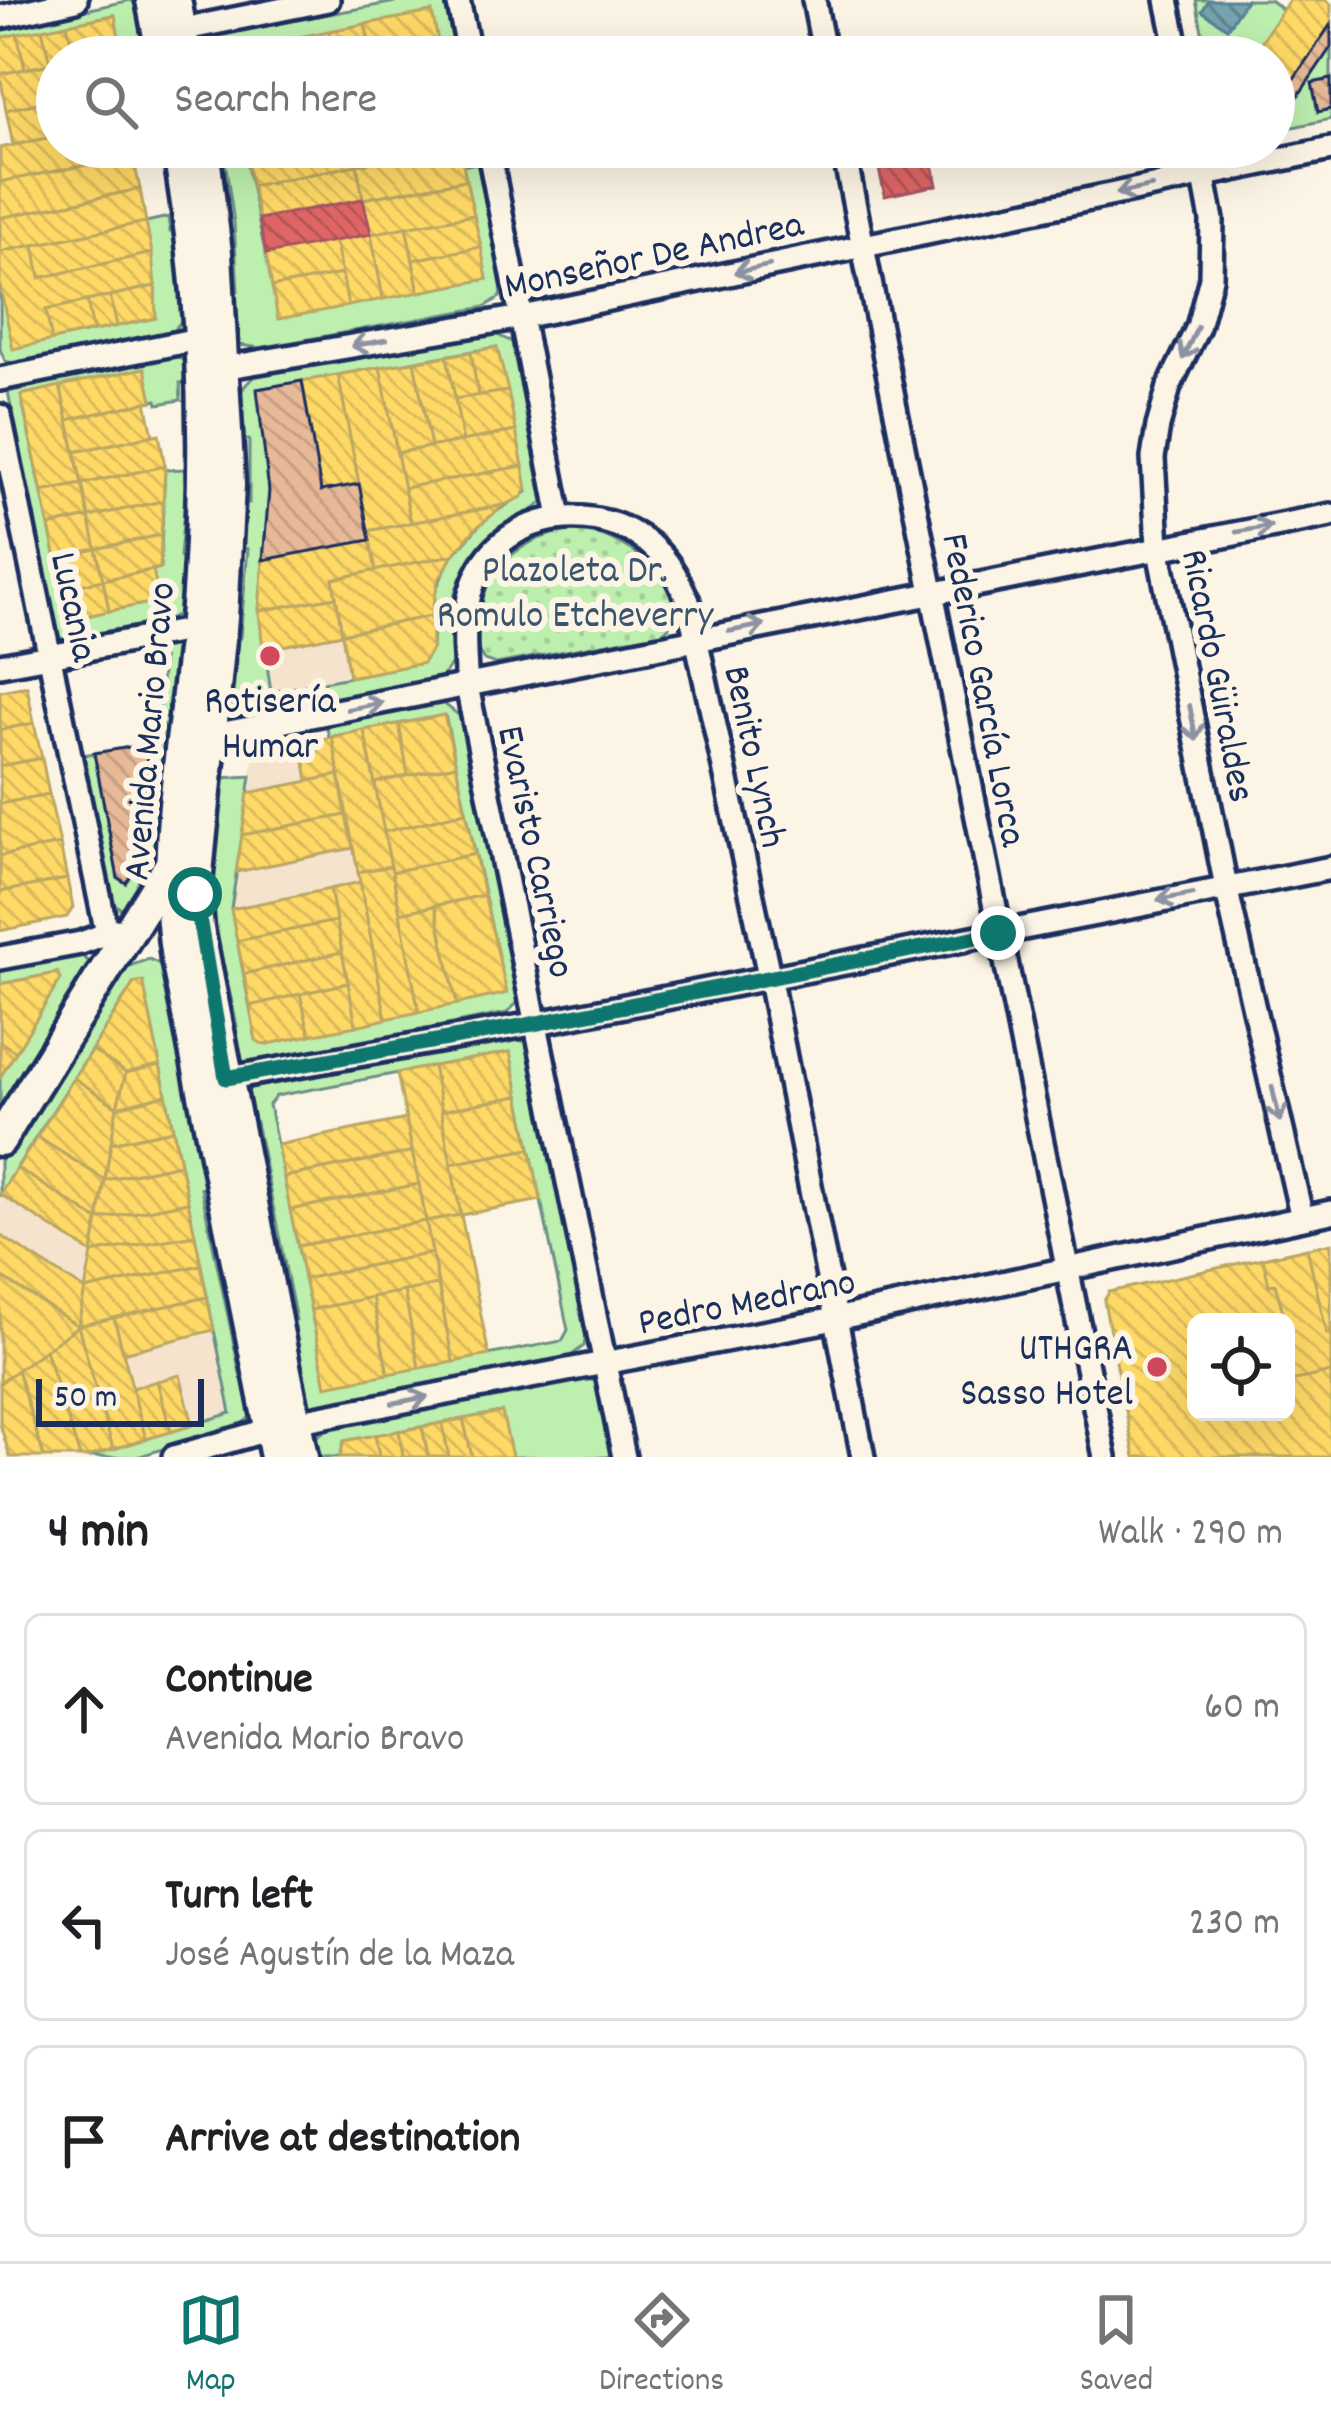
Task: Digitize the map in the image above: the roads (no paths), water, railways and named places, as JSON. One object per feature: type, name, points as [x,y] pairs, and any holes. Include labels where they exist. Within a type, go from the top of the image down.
[{"type":"main road","points":[[152,0],[173,36]]},
{"type":"main road","name":"Avenida Mario Bravo","points":[[181,168],[188,210],[204,484],[170,903],[177,959],[214,1081]]},
{"type":"main road","name":"Avenida Mario Bravo","points":[[206,168],[223,368],[228,534],[195,894],[214,1081],[281,1436],[302,1457]]},
{"type":"main road","points":[[0,1140],[113,941],[144,907],[200,825]]},
{"type":"main road","points":[[113,941],[144,945],[177,959]]},
{"type":"street","points":[[0,16],[76,0]]},
{"type":"street","points":[[173,36],[328,0]]},
{"type":"street","points":[[458,0],[466,36]]},
{"type":"street","points":[[814,0],[821,36]]},
{"type":"street","points":[[1167,0],[1175,36]]},
{"type":"street","name":"Monseñor De Andrea","points":[[1295,156],[1331,149]]},
{"type":"street","points":[[492,168],[560,517]]},
{"type":"street","name":"Federico García Lorca","points":[[847,168],[1105,1457]]},
{"type":"street","name":"Ricardo Güiraldes","points":[[1202,168],[1212,220],[1211,278],[1198,327],[1169,387],[1158,426],[1153,458],[1158,546],[1226,887],[1302,1218]]},
{"type":"street","name":"Monseñor De Andrea","points":[[223,368],[522,317],[1238,168]]},
{"type":"street","points":[[0,379],[197,339],[223,368]]},
{"type":"street","name":"Lucania","points":[[0,416],[113,941]]},
{"type":"street","points":[[209,736],[1331,514]]},
{"type":"street","name":"Benito Lynch","points":[[560,517],[614,525],[658,551],[688,601],[769,976],[863,1457]]},
{"type":"street","name":"Evaristo Carriego","points":[[560,517],[515,534],[483,565],[466,614],[467,686],[624,1457]]},
{"type":"street","points":[[0,665],[195,629]]},
{"type":"street","points":[[214,1081],[538,1023],[1331,868]]},
{"type":"street","points":[[0,958],[113,941]]},
{"type":"street","name":"Pedro Medrano","points":[[174,1457],[1331,1212]]},
{"type":"place","name":"Rotisería Humar","points":[[270,656]]},
{"type":"place","name":"UTHGRA Sasso Hotel","points":[[1157,1367]]},
{"type":"park label","name":"Plazoleta Dr. Romulo Etcheverry","points":[[575,590]]}]
